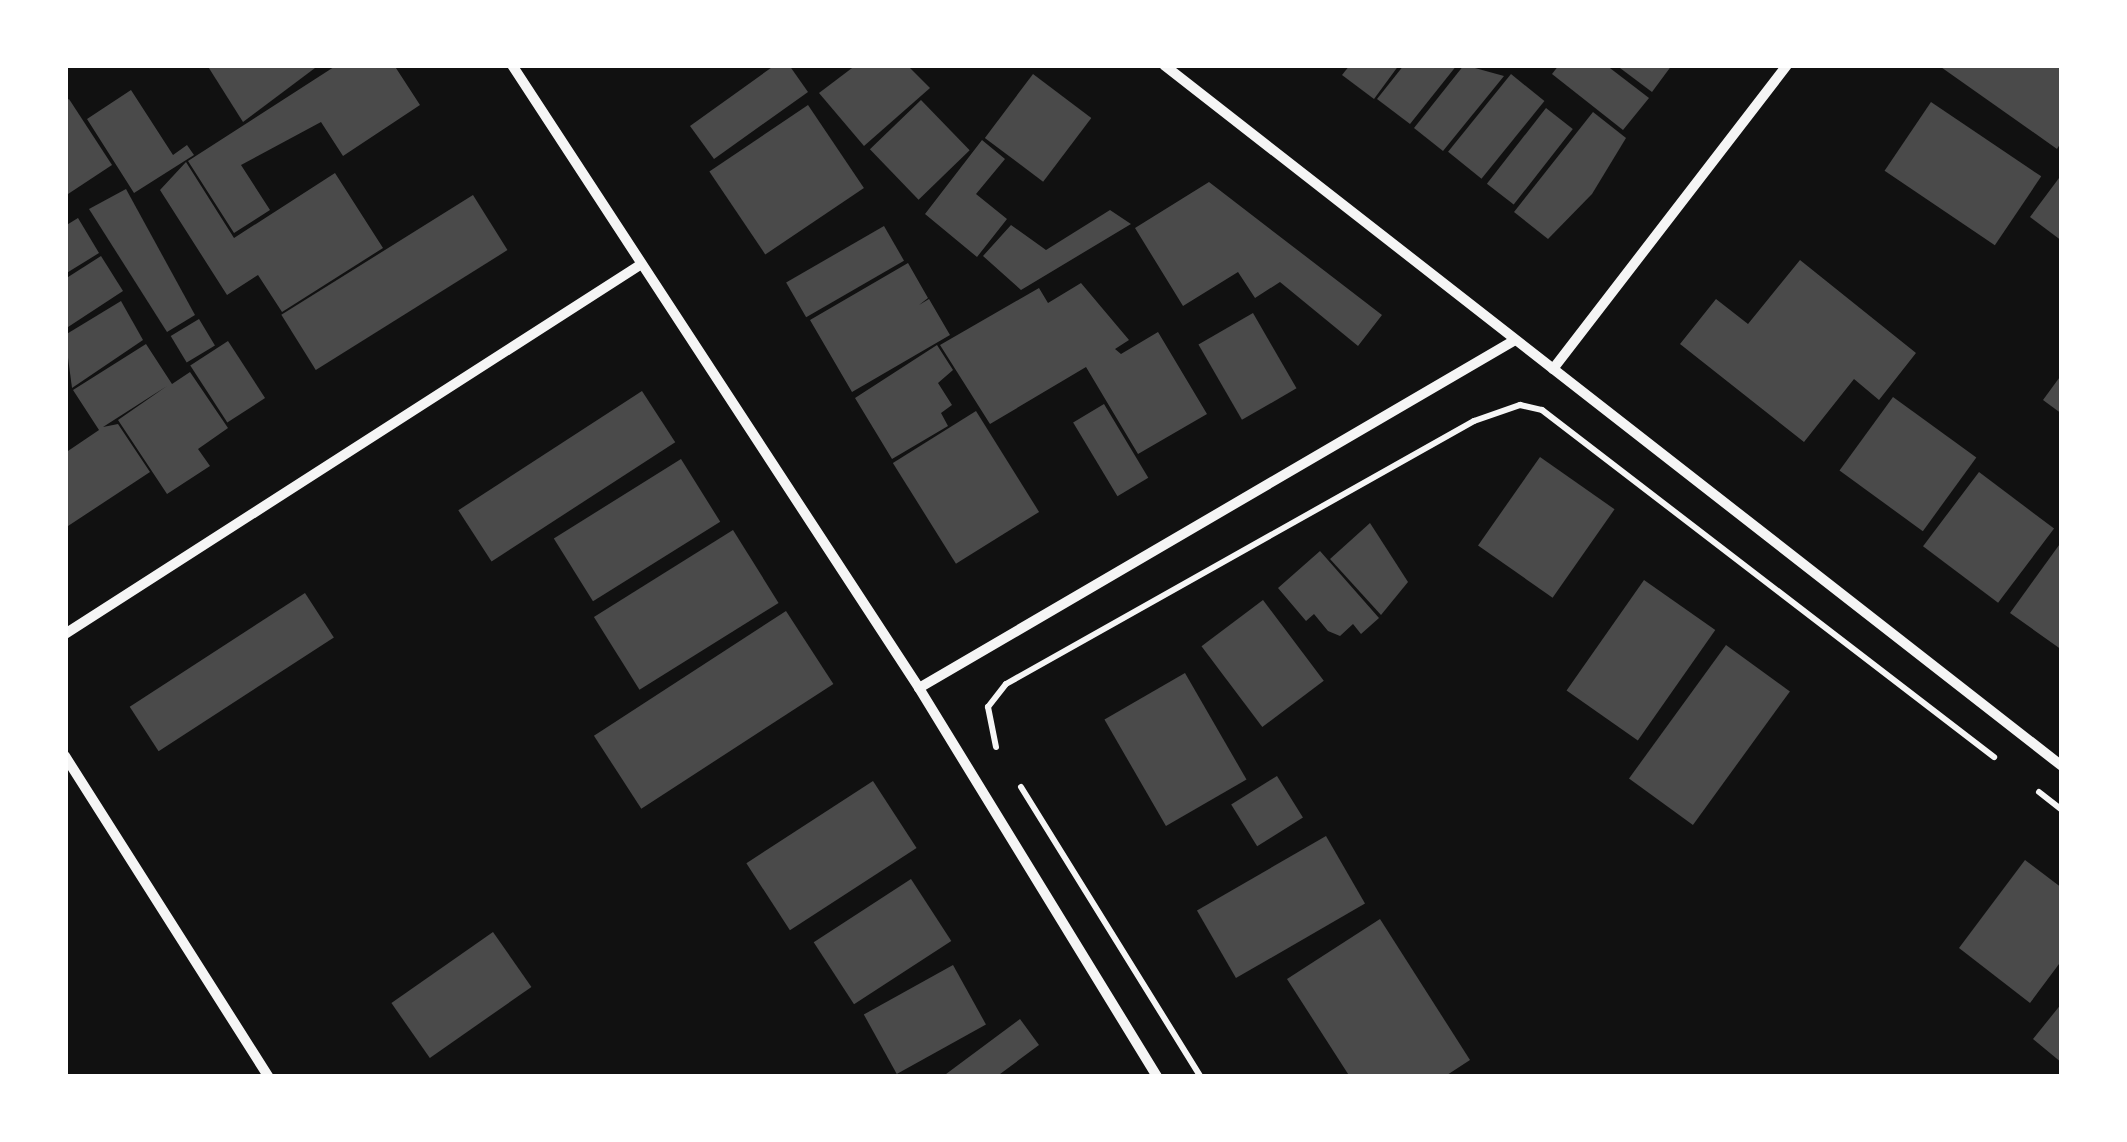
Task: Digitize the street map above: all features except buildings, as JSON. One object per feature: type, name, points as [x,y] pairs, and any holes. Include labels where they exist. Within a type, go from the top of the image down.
[{"type":"street","points":[[512,65],[919,688],[1157,1077]]},
{"type":"street","points":[[1164,65],[2062,766]]},
{"type":"street","points":[[1553,369],[1787,65]]},
{"type":"street","points":[[65,634],[640,265]]},
{"type":"street","points":[[919,688],[1515,340]]},
{"type":"street","points":[[65,756],[269,1077]]},
{"type":"path","points":[[1004,759],[988,707],[1006,684],[1474,421],[1520,406],[1542,410],[2006,767]]},
{"type":"path","points":[[1014,776],[1201,1077]]},
{"type":"path","points":[[2022,779],[2062,810]]}]
